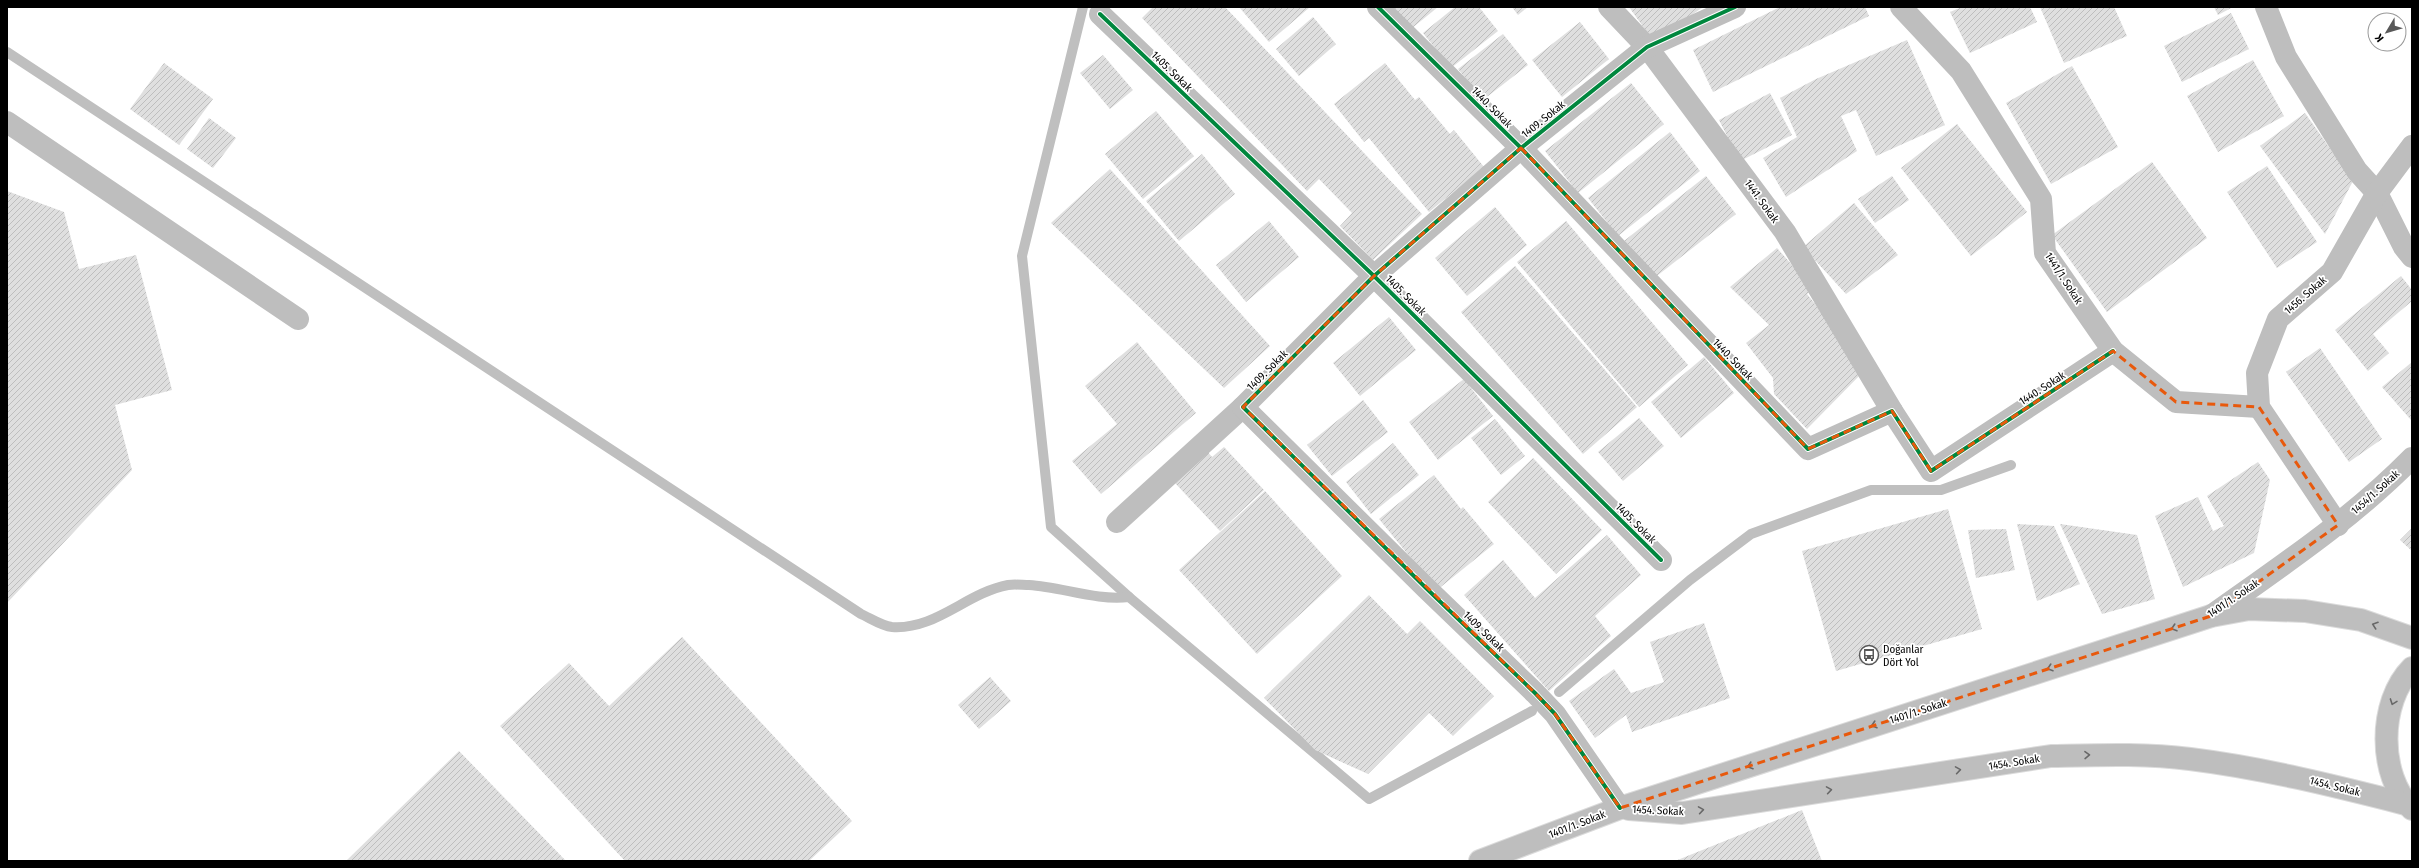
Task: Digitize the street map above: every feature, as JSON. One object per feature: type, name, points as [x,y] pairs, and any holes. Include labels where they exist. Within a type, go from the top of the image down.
[{"type":"street","name":"1440. Sokak","points":[[1378,7],[1521,148],[1808,449],[1892,411],[1931,471],[2113,352]]},
{"type":"street","name":"1441. Sokak","points":[[1609,7],[1647,47],[1785,232],[1892,411]]},
{"type":"street","name":"1409. Sokak","points":[[1117,522],[1243,407],[1374,276],[1521,148],[1647,47],[1735,7]]},
{"type":"street","name":"1441/1. Sokak","points":[[1901,7],[1961,71],[2041,199],[2045,253],[2113,352],[2176,402],[2259,407]]},
{"type":"street","points":[[2266,7],[2286,57],[2357,170],[2377,192],[2404,247],[2412,257]]},
{"type":"street","name":"1405. Sokak","points":[[1100,14],[1374,276],[1661,560]]},
{"type":"street","points":[[7,122],[298,319]]},
{"type":"street","name":"1456. Sokak","points":[[2259,407],[2257,373],[2278,319],[2332,272],[2377,192],[2412,146]]},
{"type":"street","name":"1409. Sokak","points":[[1243,407],[1555,714],[1620,808]]},
{"type":"street","points":[[2259,407],[2338,525]]},
{"type":"street","name":"1454/1. Sokak","points":[[2338,525],[2385,486],[2412,458]]},
{"type":"street","name":"1401/1. Sokak","points":[[1480,861],[1620,808],[2211,616],[2338,525]]},
{"type":"street","points":[[2211,616],[2249,608],[2305,611],[2361,620],[2412,638]]},
{"type":"street","points":[[2409,807],[2390,771],[2385,736],[2392,701],[2412,668]]},
{"type":"street","name":"1454. Sokak","points":[[1620,808],[1682,813],[2051,756],[2096,755],[2189,758],[2313,780],[2409,807]]},
{"type":"highlighted area","points":[[1521,148],[1808,449],[1892,411],[1931,471],[2113,351],[2176,402],[2259,407],[2338,525],[2211,616],[1620,808],[1555,714],[1243,407],[1374,276]]},
{"type":"building","points":[[1153,7],[1225,7],[1422,214],[1373,260],[1340,226],[1352,213],[1319,179],[1307,191],[1142,18]]},
{"type":"building","points":[[1239,7],[1310,7],[1269,42]]},
{"type":"building","points":[[1394,7],[1438,7],[1411,29]]},
{"type":"building","points":[[1455,7],[1479,7],[1498,31],[1451,68],[1423,33]]},
{"type":"building","points":[[1512,7],[1528,7],[1518,15]]},
{"type":"building","points":[[1629,7],[1703,7],[1654,42]]},
{"type":"building","points":[[1780,7],[1865,7],[1869,16],[1713,92],[1693,50]]},
{"type":"building","points":[[1962,7],[2030,7],[2037,22],[1970,53],[1950,12]]},
{"type":"building","points":[[2040,7],[2114,7],[2127,36],[2064,63]]},
{"type":"building","points":[[2214,7],[2233,7],[2218,15]]},
{"type":"building","points":[[2231,13],[2249,49],[2182,82],[2164,46]]},
{"type":"building","points":[[1313,17],[1336,44],[1299,76],[1276,49]]},
{"type":"building","points":[[1580,22],[1609,59],[1562,97],[1532,60]]},
{"type":"building","points":[[1503,34],[1528,65],[1483,100],[1458,69]]},
{"type":"building","points":[[1907,40],[1945,125],[1876,156],[1856,110],[1841,116],[1857,151],[1786,197],[1763,158],[1797,137],[1780,98],[1816,79]]},
{"type":"building","points":[[1103,55],[1133,90],[1110,109],[1080,73]]},
{"type":"building","points":[[2253,60],[2284,116],[2218,152],[2187,96]]},
{"type":"building","points":[[164,63],[213,99],[179,145],[130,109]]},
{"type":"building","points":[[1385,63],[1415,100],[1419,97],[1450,134],[1454,130],[1484,167],[1429,212],[1369,138],[1364,142],[1334,104]]},
{"type":"building","points":[[2072,66],[2118,147],[2051,184],[2006,103]]},
{"type":"building","points":[[1631,83],[1664,124],[1578,193],[1545,151]]},
{"type":"building","points":[[1770,93],[1792,135],[1740,161],[1719,120]]},
{"type":"building","points":[[1156,111],[1194,156],[1143,199],[1105,154]]},
{"type":"building","points":[[2305,113],[2353,181],[2325,234],[2260,146]]},
{"type":"building","points":[[209,118],[236,138],[213,168],[187,149]]},
{"type":"building","points":[[1957,124],[2027,212],[1971,256],[1901,168]]},
{"type":"building","points":[[1670,132],[1700,171],[1618,236],[1588,198]]},
{"type":"building","points":[[1202,154],[1235,194],[1179,241],[1146,201]]},
{"type":"building","points":[[2152,162],[2207,238],[2107,312],[2052,235]]},
{"type":"building","points":[[2267,166],[2317,242],[2277,268],[2227,192]]},
{"type":"building","points":[[1110,169],[1270,346],[1224,388],[1051,223]]},
{"type":"building","points":[[1706,176],[1736,214],[1653,279],[1624,241]]},
{"type":"building","points":[[1892,176],[1909,200],[1875,223],[1858,199]]},
{"type":"building","points":[[7,191],[64,212],[79,269],[136,255],[172,390],[115,405],[132,470],[7,603]]},
{"type":"building","points":[[1854,203],[1898,255],[1846,294],[1803,247]]},
{"type":"building","points":[[1495,207],[1527,245],[1467,296],[1435,258]]},
{"type":"building","points":[[1269,221],[1299,257],[1246,302],[1216,265]]},
{"type":"building","points":[[1566,221],[1688,365],[1639,407],[1517,262]]},
{"type":"building","points":[[1777,248],[1813,289],[1807,294],[1835,329],[1861,374],[1807,429],[1774,394],[1773,378],[1746,343],[1769,325],[1730,287]]},
{"type":"building","points":[[1515,266],[1637,407],[1583,454],[1461,312]]},
{"type":"building","points":[[2401,276],[2412,290],[2412,301],[2373,334],[2389,353],[2368,371],[2335,330]]},
{"type":"building","points":[[1389,317],[1416,350],[1360,396],[1333,363]]},
{"type":"building","points":[[1137,342],[1196,413],[1101,494],[1072,461],[1117,424],[1085,386]]},
{"type":"building","points":[[2320,348],[2382,439],[2349,462],[2286,372]]},
{"type":"building","points":[[1704,357],[1734,393],[1681,438],[1651,402]]},
{"type":"building","points":[[2412,362],[2412,419],[2411,420],[2382,387]]},
{"type":"building","points":[[1464,379],[1493,416],[1438,460],[1409,422]]},
{"type":"building","points":[[1363,400],[1388,432],[1332,476],[1307,445]]},
{"type":"building","points":[[1639,418],[1664,446],[1623,481],[1598,452]]},
{"type":"building","points":[[1495,419],[1525,456],[1501,475],[1471,438]]},
{"type":"building","points":[[1393,443],[1419,475],[1371,514],[1346,482]]},
{"type":"building","points":[[1224,447],[1264,490],[1220,531],[1174,482],[1207,451],[1212,457]]},
{"type":"building","points":[[1533,458],[1602,530],[1556,574],[1488,502]]},
{"type":"building","points":[[2258,462],[2270,480],[2254,553],[2183,587],[2155,516],[2198,497],[2213,531],[2224,526],[2207,496]]},
{"type":"building","points":[[1434,475],[1461,509],[1463,507],[1494,544],[1437,590],[1379,519]]},
{"type":"building","points":[[1265,491],[1342,576],[1257,654],[1179,570]]},
{"type":"building","points":[[1948,509],[1982,629],[1836,671],[1802,551]]},
{"type":"building","points":[[2017,524],[2054,526],[2080,584],[2037,601]]},
{"type":"building","points":[[2060,524],[2137,535],[2155,599],[2102,614]]},
{"type":"building","points":[[2412,528],[2412,551],[2400,540]]},
{"type":"building","points":[[2006,529],[2015,570],[1976,578],[1968,530]]},
{"type":"building","points":[[1607,535],[1641,575],[1595,616],[1611,636],[1549,691],[1464,595],[1503,560],[1535,598]]},
{"type":"building","points":[[1369,595],[1407,634],[1420,621],[1494,696],[1453,736],[1429,713],[1368,774],[1315,750],[1264,698]]},
{"type":"building","points":[[1704,623],[1730,698],[1632,732],[1626,715],[1595,738],[1569,701],[1614,669],[1631,693],[1664,682],[1650,642]]},
{"type":"building","points":[[682,637],[852,821],[809,861],[625,861],[500,726],[569,663],[609,706]]},
{"type":"building","points":[[990,677],[1011,701],[979,729],[958,705]]},
{"type":"building","points":[[459,751],[566,861],[346,861],[389,819]]},
{"type":"building","points":[[1802,810],[1822,861],[1675,861]]},
{"type":"waterway","points":[[1083,7],[1022,256],[1051,527],[1129,597],[1369,799],[1532,711]]},
{"type":"waterway","points":[[7,52],[861,614],[876,622],[892,627],[923,623],[978,595],[1008,585],[1041,586],[1104,597],[1129,597]]},
{"type":"waterway","points":[[1559,692],[1690,580],[1751,534],[1871,490],[1941,490],[2011,465]]},
{"type":"cycle path","points":[[1378,7],[1521,148],[1808,449],[1892,411],[1931,471],[2113,351]]},
{"type":"cycle path","points":[[1620,808],[1555,714],[1243,407],[1374,276],[1521,148],[1647,47],[1735,7]]},
{"type":"cycle path","points":[[1100,14],[1374,276],[1661,560]]},
{"type":"place","name":"Doğanlar Dört Yol","points":[[1869,655]]}]
